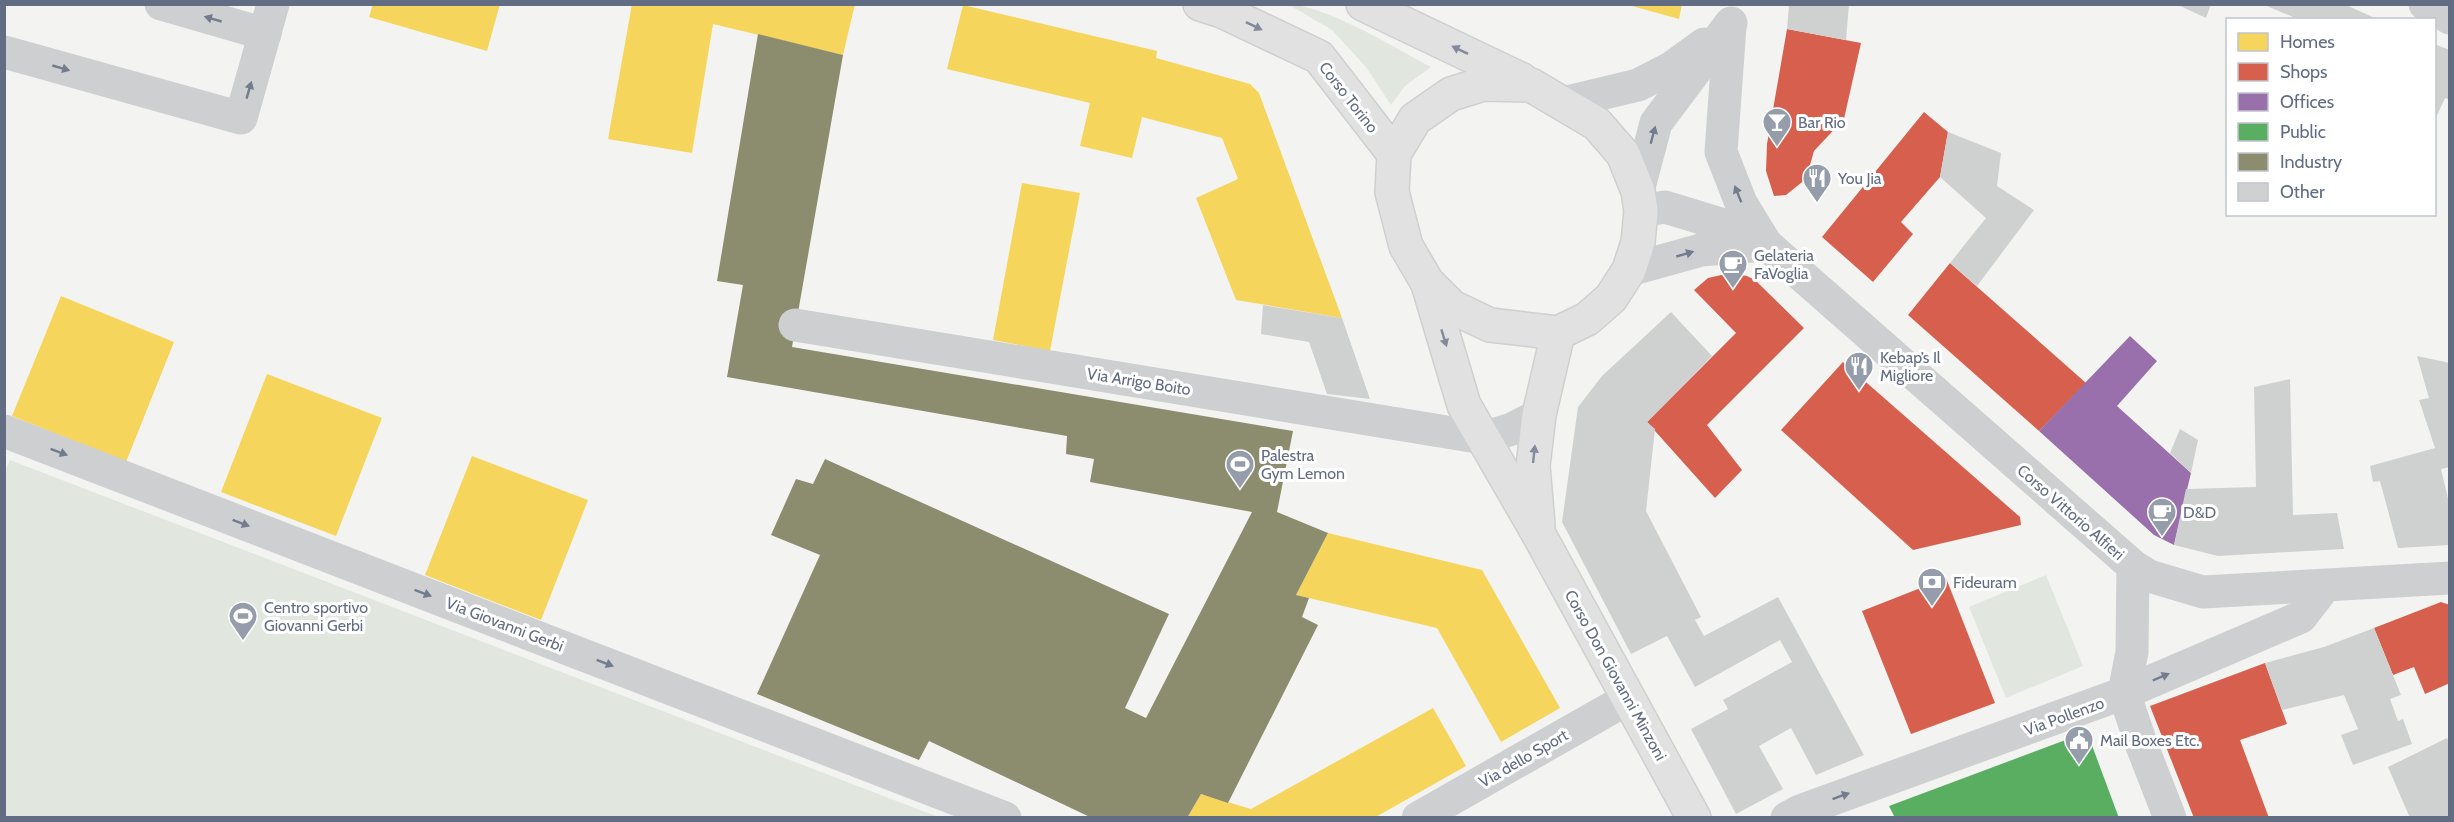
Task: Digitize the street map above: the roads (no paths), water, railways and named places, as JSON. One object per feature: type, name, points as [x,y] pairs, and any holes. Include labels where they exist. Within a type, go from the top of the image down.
[{"type":"main road","name":"Corso Torino","points":[[1200,4],[1222,10],[1319,57],[1394,154]]},
{"type":"main road","points":[[1363,4],[1531,85],[1598,124],[1623,154],[1639,201],[1638,242],[1629,270],[1611,298],[1587,319],[1558,333],[1490,325],[1452,307],[1427,282],[1406,246],[1392,192],[1394,154],[1415,119],[1451,94],[1483,84],[1531,85]]},
{"type":"main road","name":"Corso Don Giovanni Minzoni","points":[[1427,282],[1464,405],[1538,533],[1694,818]]},
{"type":"main road","name":"Corso Don Giovanni Minzoni","points":[[1538,533],[1533,466],[1539,415],[1558,333]]},
{"type":"street","points":[[4,52],[241,118],[269,19],[161,4]]},
{"type":"street","points":[[2425,4],[2450,18]]},
{"type":"street","points":[[1563,104],[1638,85],[1671,68],[1732,15]]},
{"type":"street","points":[[1639,201],[1656,123],[1732,15]]},
{"type":"street","name":"Corso Vittorio Alfieri","points":[[1732,15],[1721,152],[1741,203],[1767,245]]},
{"type":"street","name":"Corso Vittorio Alfieri","points":[[1639,201],[1737,229],[1767,245],[2133,566],[2149,576],[2203,592],[2450,578]]},
{"type":"street","points":[[1629,270],[1701,250],[1767,245]]},
{"type":"street","name":"Via Arrigo Boito","points":[[795,325],[1484,438]]},
{"type":"street","points":[[1484,438],[1512,429],[1539,415]]},
{"type":"street","name":"Via Giovanni Gerbi","points":[[4,431],[1002,816]]},
{"type":"street","points":[[2133,566],[2132,652],[2124,693],[2170,818]]},
{"type":"street","name":"Via Pollenzo","points":[[1787,818],[1800,811],[2124,693],[2301,617],[2325,586]]},
{"type":"street","name":"Via dello Sport","points":[[1418,818],[1629,698]]},
{"type":"place","name":"Bar Rio","points":[[1777,148]]},
{"type":"place","name":"You Jia","points":[[1817,204]]},
{"type":"place","name":"Gelateria FaVoglia","points":[[1733,290]]},
{"type":"place","name":"Kebap’s Il Migliore","points":[[1859,392]]},
{"type":"place","name":"Palestra Gym Lemon","points":[[1240,490]]},
{"type":"place","name":"D&D","points":[[2162,538]]},
{"type":"place","name":"Fideuram","points":[[1932,608]]},
{"type":"place","name":"Centro sportivo Giovanni Gerbi","points":[[243,642]]},
{"type":"place","name":"Mail Boxes Etc.","points":[[2079,766]]}]
